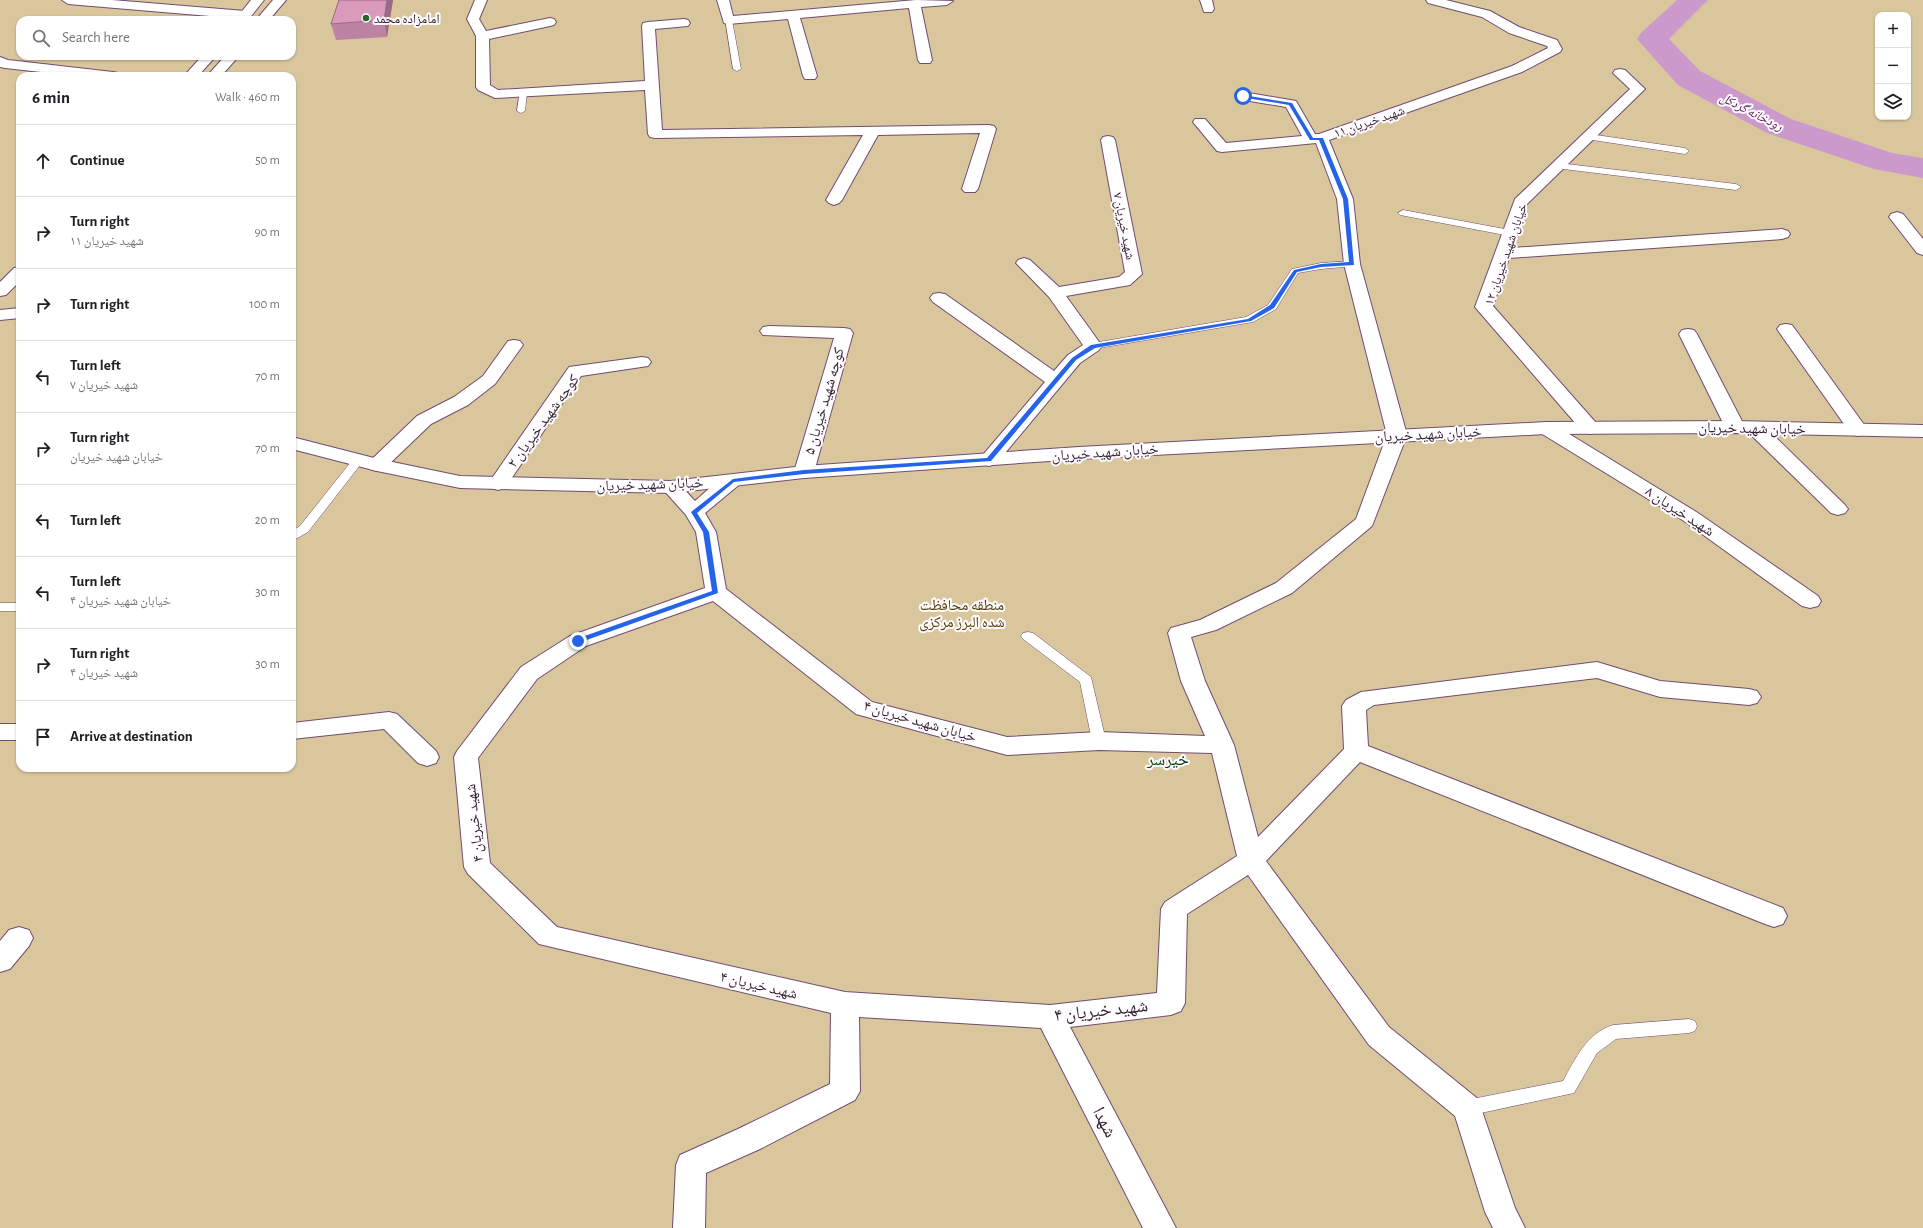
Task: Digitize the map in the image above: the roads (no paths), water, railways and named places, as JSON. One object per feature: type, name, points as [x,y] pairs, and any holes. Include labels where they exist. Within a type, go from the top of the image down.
[{"type":"street","points":[[68,0],[224,16]]},
{"type":"street","points":[[245,16],[258,0]]},
{"type":"street","points":[[266,16],[280,0]]},
{"type":"street","points":[[481,0],[473,19],[482,36],[483,87],[495,94],[653,85]]},
{"type":"street","points":[[723,0],[728,20],[947,1]]},
{"type":"street","name":"شهید خیریان ۱۱","points":[[1397,435],[1352,264],[1345,199],[1316,139],[1517,69],[1555,49],[1552,43],[1514,30],[1486,14],[1432,0]]},
{"type":"street","points":[[914,4],[925,60]]},
{"type":"street","points":[[793,15],[810,76]]},
{"type":"street","points":[[482,36],[550,22]]},
{"type":"street","points":[[684,24],[648,26],[655,134],[989,129],[970,188]]},
{"type":"street","points":[[195,72],[205,60]]},
{"type":"street","points":[[218,72],[228,60]]},
{"type":"street","points":[[0,61],[5,64],[77,72]]},
{"type":"street","name":"خیابان شهید خیریان ۱۲","points":[[1590,428],[1484,308],[1520,202],[1638,89],[1620,73]]},
{"type":"street","points":[[1243,96],[1291,104],[1316,139]]},
{"type":"street","points":[[1200,122],[1222,148],[1316,139]]},
{"type":"street","points":[[834,200],[873,131]]},
{"type":"street","name":"شهید خیریان ۷","points":[[1055,293],[1124,281],[1134,274],[1108,140]]},
{"type":"street","points":[[1897,217],[1923,250]]},
{"type":"street","points":[[1503,254],[1782,234]]},
{"type":"street","points":[[989,460],[1074,359],[1093,346],[1055,293],[1024,263]]},
{"type":"street","points":[[0,291],[16,276]]},
{"type":"street","points":[[0,291],[16,287]]},
{"type":"street","points":[[939,298],[1056,381]]},
{"type":"street","points":[[1786,329],[1858,430]]},
{"type":"street","name":"کوچه شهید خیریان ۵","points":[[769,331],[844,333],[804,472]]},
{"type":"street","points":[[1688,334],[1745,427],[1838,509]]},
{"type":"street","points":[[377,465],[424,420],[461,401],[489,380],[514,345]]},
{"type":"street","name":"کوچه شهید خیریان ۲","points":[[498,484],[575,371],[642,362]]},
{"type":"street","name":"خیابان شهید خیریان","points":[[296,444],[377,465],[460,482],[671,487],[804,472],[1087,452],[1546,428],[1745,427],[1923,431]]},
{"type":"street","name":"شهید خیریان ۸","points":[[1546,428],[1691,517],[1810,601]]},
{"type":"street","points":[[1397,435],[1365,522],[1284,588],[1208,625],[1179,633],[1193,680],[1222,745],[1251,860],[1379,1036],[1466,1108],[1501,1212],[1509,1228]]},
{"type":"street","points":[[694,512],[733,480]]},
{"type":"street","points":[[671,487],[694,512],[706,532],[716,592]]},
{"type":"street","name":"خیابان شهید خیریان ۴","points":[[716,592],[864,708],[1007,746],[1099,741],[1222,745]]},
{"type":"street","name":"شهید خیریان ۴","points":[[716,592],[578,641],[529,674],[466,757],[477,867],[549,936],[844,1004],[1050,1017],[1172,1003],[1174,909],[1251,860]]},
{"type":"street","points":[[1251,860],[1356,751],[1354,706],[1369,698],[1597,670],[1660,689],[1749,697]]},
{"type":"street","points":[[296,731],[389,720],[427,758]]},
{"type":"street","points":[[0,732],[16,732]]},
{"type":"street","points":[[1356,751],[1774,916]]},
{"type":"street","points":[[0,961],[19,938]]},
{"type":"street","points":[[689,1228],[691,1164],[749,1139],[845,1091],[844,1004]]},
{"type":"street","name":"شهدا","points":[[1050,1017],[1160,1228]]},
{"type":"lane","points":[[728,20],[737,70]]},
{"type":"lane","points":[[521,111],[523,92]]},
{"type":"lane","points":[[1588,137],[1684,151]]},
{"type":"lane","points":[[1558,166],[1736,188]]},
{"type":"lane","points":[[1403,213],[1510,233]]},
{"type":"lane","points":[[1093,346],[1249,320],[1272,306],[1296,271],[1321,266],[1352,264]]},
{"type":"lane","points":[[296,534],[304,529],[358,460]]},
{"type":"lane","points":[[0,607],[16,608]]},
{"type":"lane","points":[[1028,636],[1086,680],[1099,741]]},
{"type":"lane","points":[[1466,1108],[1568,1088],[1591,1048],[1613,1032],[1689,1026]]},
{"type":"waterway","name":"رودخانه گردکل","points":[[1694,0],[1652,39],[1689,78],[1779,126],[1886,162],[1923,168]]},
{"type":"place","name":"امامزاده محمد","points":[[366,18]]},
{"type":"district","name":"خیرسر","points":[[1168,759]]},
{"type":"park label","name":"منطقه محافظت شده البرز مرکزی","points":[[962,614]]}]
